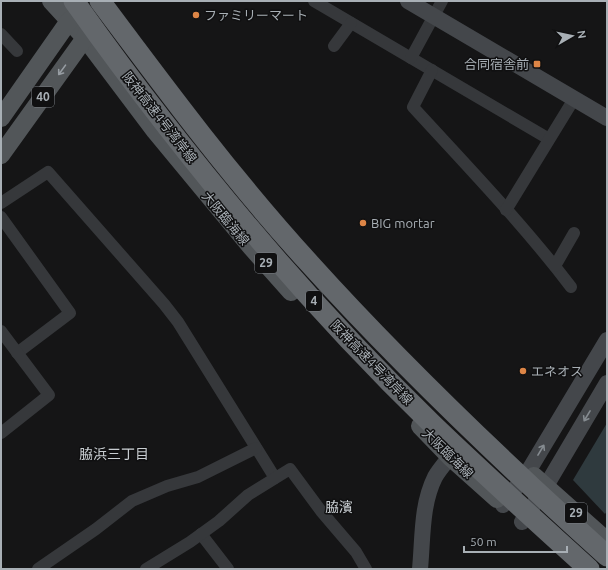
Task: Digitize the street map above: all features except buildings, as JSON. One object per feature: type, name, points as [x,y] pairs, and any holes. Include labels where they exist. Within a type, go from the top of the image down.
[{"type":"highway","name":"阪神高速4号湾岸線","points":[[74,1],[117,62],[167,127],[227,201],[292,277],[432,424],[589,569]]},
{"type":"highway","name":"阪神高速4号湾岸線","points":[[99,1],[243,187],[309,263],[377,336],[442,402],[531,487],[606,542]]},
{"type":"main road","name":"大阪臨海線","points":[[51,1],[85,38],[154,130],[251,247],[352,357],[450,457],[574,569]]},
{"type":"main road","name":"40","points":[[1,118],[69,21],[94,1]]},
{"type":"main road","name":"40","points":[[1,155],[85,38],[99,1]]},
{"type":"main road","name":"29","points":[[105,1],[288,225],[408,354],[483,428],[606,542]]},
{"type":"street","points":[[314,1],[549,139]]},
{"type":"street","points":[[408,1],[607,118]]},
{"type":"street","points":[[411,58],[442,1]]},
{"type":"street","points":[[334,46],[352,23]]},
{"type":"street","points":[[1,34],[17,51]]},
{"type":"street","points":[[432,70],[413,107],[506,210],[572,287]]},
{"type":"street","points":[[506,210],[574,99]]},
{"type":"street","points":[[1,203],[48,172],[164,304],[178,322],[275,478]]},
{"type":"street","points":[[1,217],[70,313],[17,353]]},
{"type":"street","points":[[555,266],[574,233]]},
{"type":"street","points":[[1,331],[49,396],[1,433]]},
{"type":"street","points":[[503,505],[529,470],[607,340]]},
{"type":"street","points":[[522,522],[546,486],[607,383]]},
{"type":"street","points":[[38,569],[96,529],[132,501],[167,486],[198,477],[256,448]]},
{"type":"street","points":[[420,569],[422,526],[428,493],[436,476],[450,457]]},
{"type":"street","points":[[146,569],[201,534],[219,521],[248,495],[290,469],[321,511],[356,552],[366,569]]},
{"type":"street","points":[[201,534],[228,569]]},
{"type":"shaded area","points":[[607,423],[607,511],[605,514],[573,480]]},
{"type":"place","name":"ファミリーマート","points":[[196,15]]},
{"type":"place","name":"合同宿舎前","points":[[537,64]]},
{"type":"place","name":"BIG mortar","points":[[363,223]]},
{"type":"place","name":"エネオス","points":[[523,371]]},
{"type":"district","name":"脇浜三丁目","points":[[114,454]]},
{"type":"district","name":"脇濱","points":[[339,507]]}]
